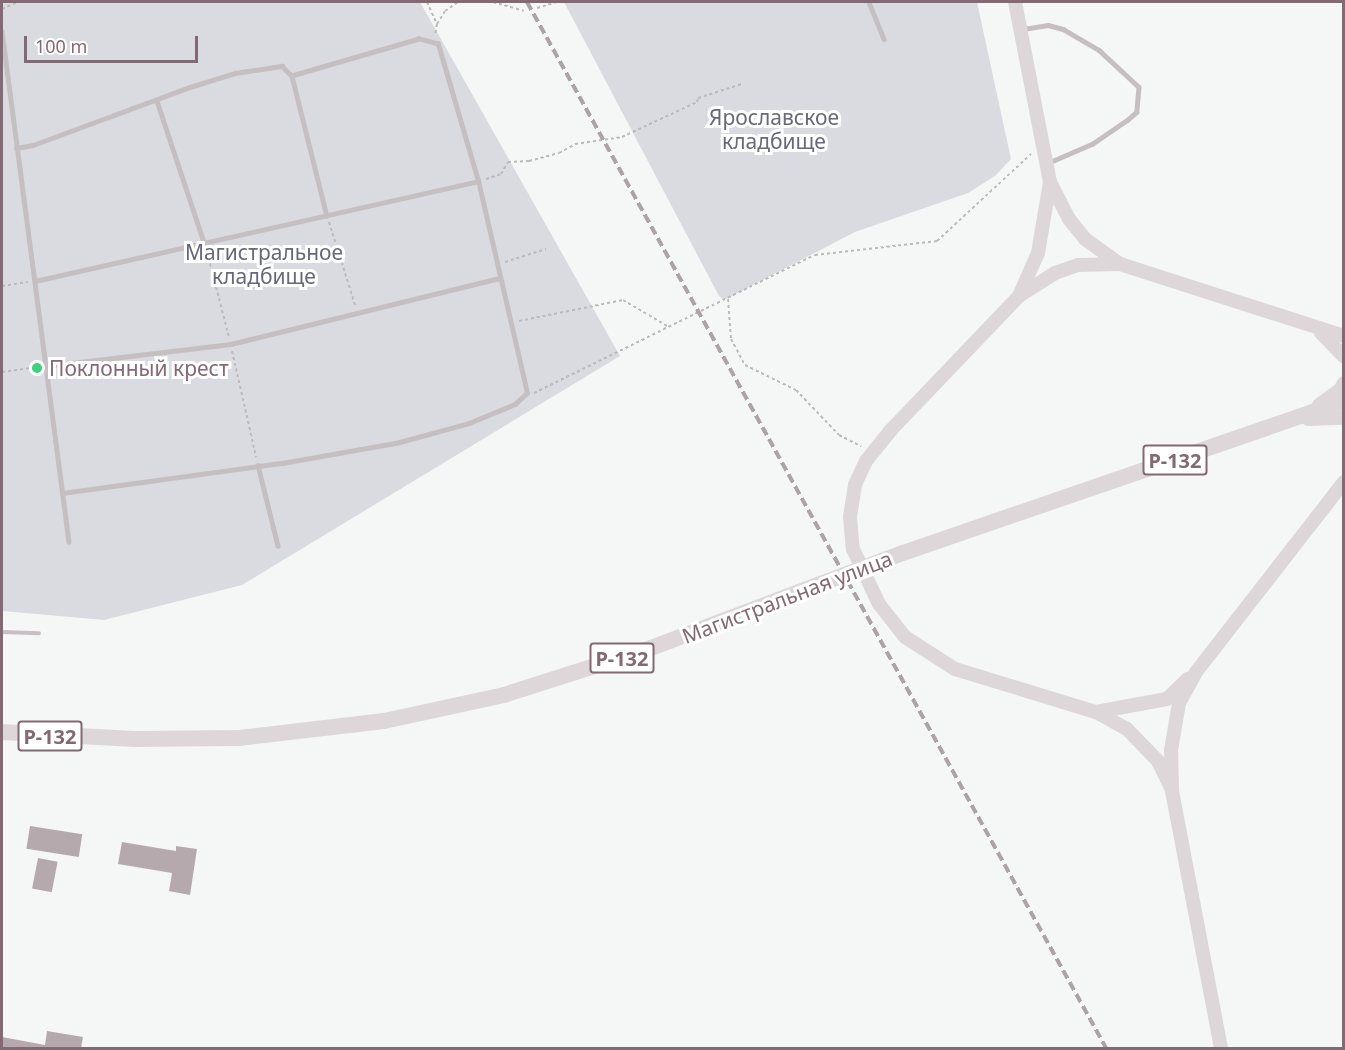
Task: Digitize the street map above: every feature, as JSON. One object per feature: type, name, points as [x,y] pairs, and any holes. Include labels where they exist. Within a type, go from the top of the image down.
[{"type":"highway","name":"Магистральная улица","points":[[2,732],[135,739],[239,738],[384,721],[539,685],[651,648],[903,553],[1344,401]]},
{"type":"main road","points":[[1015,2],[1050,182],[1069,219],[1085,238],[1120,264],[1317,330],[1344,336]]},
{"type":"main road","points":[[1019,296],[1038,253],[1050,182]]},
{"type":"main road","points":[[1120,264],[1078,265],[1055,273],[1019,296],[891,430],[866,461],[855,485],[850,517],[853,549],[879,604],[905,637],[930,656],[955,669],[1096,712],[1128,729],[1158,761],[1172,790]]},
{"type":"main road","points":[[1317,330],[1344,357]]},
{"type":"main road","points":[[1271,428],[1329,400],[1344,383]]},
{"type":"main road","points":[[1271,428],[1321,416],[1344,418]]},
{"type":"main road","points":[[1096,712],[1167,699],[1196,672],[1344,482]]},
{"type":"main road","points":[[1196,672],[1179,703],[1171,750],[1172,790],[1221,1048]]},
{"type":"lane","points":[[869,2],[884,39]]},
{"type":"lane","points":[[1020,29],[1048,25],[1063,29],[1099,50],[1139,87],[1137,111],[1128,120],[1093,144],[1046,164]]},
{"type":"lane","points":[[2,31],[69,542]]},
{"type":"lane","points":[[62,493],[258,465],[396,442],[470,423],[524,398],[527,385],[499,279],[478,181],[446,61],[436,42],[419,39],[292,76]]},
{"type":"lane","points":[[16,148],[264,67],[282,66],[292,76],[327,216]]},
{"type":"lane","points":[[157,101],[206,245]]},
{"type":"lane","points":[[35,281],[206,245],[478,181]]},
{"type":"lane","points":[[46,366],[231,344],[499,279]]},
{"type":"lane","points":[[258,465],[278,546]]},
{"type":"path","points":[[2,9],[18,2]]},
{"type":"path","points":[[427,2],[437,24],[436,42]]},
{"type":"path","points":[[437,24],[445,11],[458,2]]},
{"type":"path","points":[[493,2],[524,11]]},
{"type":"path","points":[[537,8],[557,2]]},
{"type":"path","points":[[478,181],[501,174],[508,162],[529,161],[559,153],[575,144],[622,137],[697,102],[698,98],[742,84]]},
{"type":"path","points":[[524,398],[815,255],[937,241],[1031,154]]},
{"type":"path","points":[[327,216],[357,314]]},
{"type":"path","points":[[206,245],[258,465]]},
{"type":"path","points":[[496,264],[546,249]]},
{"type":"path","points":[[2,286],[35,281]]},
{"type":"path","points":[[728,299],[731,339],[745,365],[796,390],[839,435],[862,447]]},
{"type":"path","points":[[511,323],[623,300],[670,327]]},
{"type":"path","points":[[2,372],[46,366]]},
{"type":"green space","name":"Магистральное кладбище","points":[[2,2],[420,2],[620,356],[242,585],[104,620],[2,611]]},
{"type":"green space","name":"Ярославское кладбище","points":[[564,2],[977,2],[1011,159],[995,176],[968,193],[855,232],[724,300],[719,296]]},
{"type":"building","points":[[30,826],[82,834],[79,857],[26,849]]},
{"type":"building","points":[[122,842],[176,851],[176,846],[197,849],[190,895],[169,891],[172,873],[118,864]]},
{"type":"building","points":[[38,858],[58,862],[52,892],[32,888]]},
{"type":"building","points":[[47,1031],[83,1037],[81,1048],[2,1048],[2,1037],[45,1045]]},
{"type":"waterway","points":[[2,632],[39,633]]},
{"type":"railway","points":[[527,2],[1106,1048]]},
{"type":"place","name":"Поклонный крест","points":[[37,368]]}]
